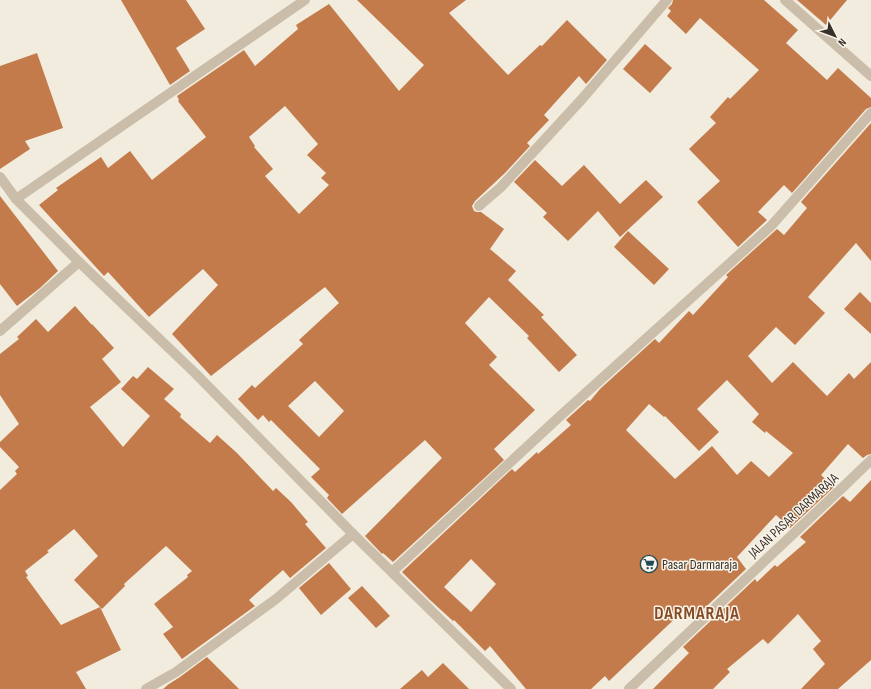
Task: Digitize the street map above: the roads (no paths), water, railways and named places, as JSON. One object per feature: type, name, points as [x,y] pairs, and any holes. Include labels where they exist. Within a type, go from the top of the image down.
[{"type":"street","points":[[16,199],[305,0]]},
{"type":"street","points":[[479,206],[501,187],[572,110],[667,0]]},
{"type":"street","points":[[785,0],[871,76]]},
{"type":"street","points":[[392,572],[564,412],[771,226],[871,113]]},
{"type":"street","points":[[0,177],[16,199],[79,262],[195,373],[354,534],[511,689]]},
{"type":"street","points":[[0,331],[79,262]]},
{"type":"street","name":"JALAN PASAR DARMARAJA","points":[[629,689],[871,460]]},
{"type":"street","points":[[146,689],[176,672],[276,599],[354,534]]},
{"type":"place","name":"Pasar Darmaraja","points":[[649,564]]},
{"type":"district","name":"DARMARAJA","points":[[697,613]]}]
